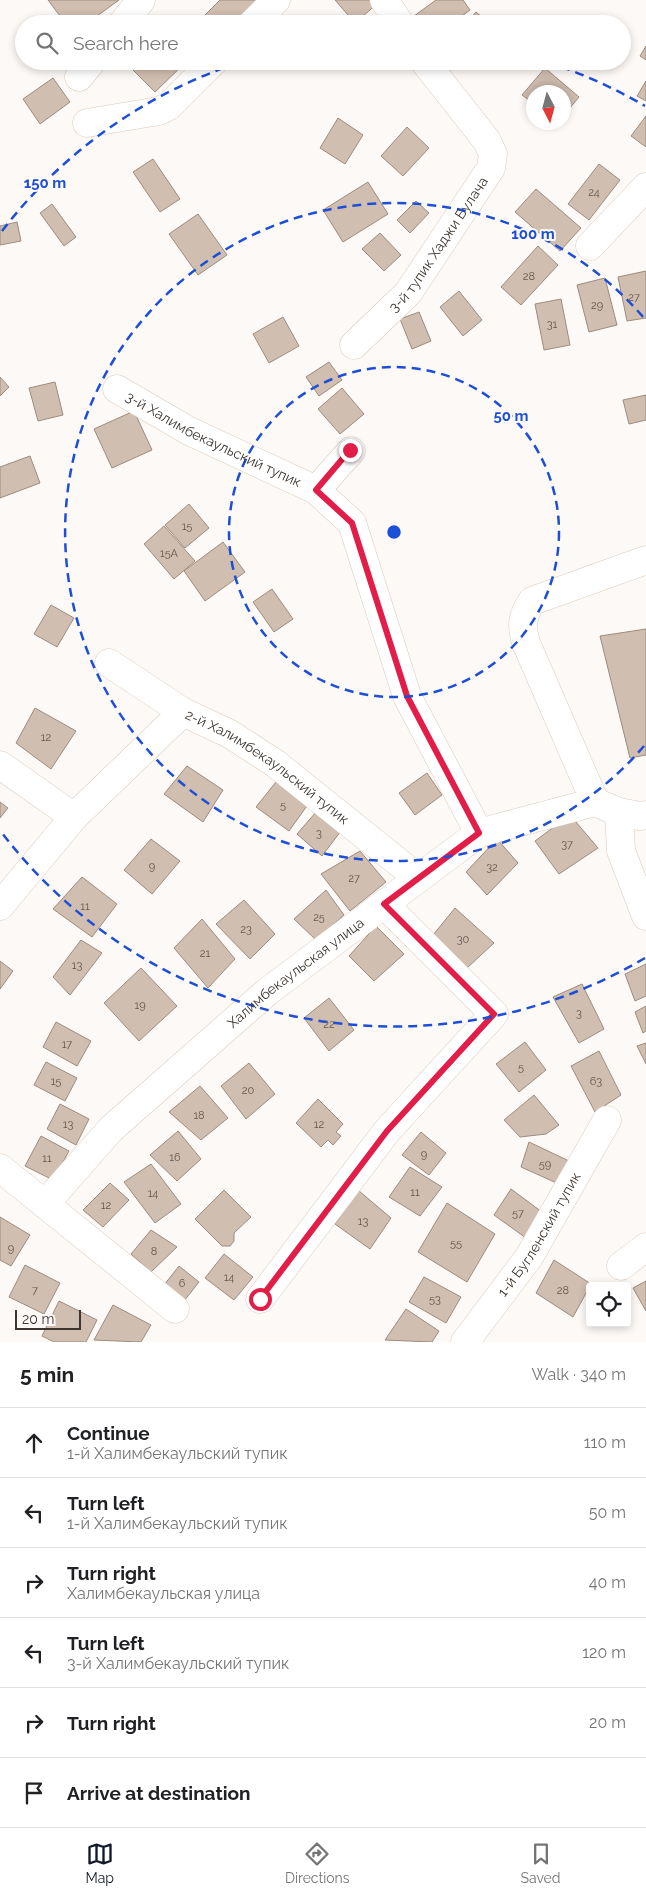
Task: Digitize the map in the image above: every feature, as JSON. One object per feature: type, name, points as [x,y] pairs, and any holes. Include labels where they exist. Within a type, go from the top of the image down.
[{"type":"street","points":[[129,15],[141,0]]},
{"type":"street","points":[[261,15],[276,0]]},
{"type":"street","points":[[384,0],[394,15]]},
{"type":"street","points":[[88,123],[159,112],[169,106],[205,70]]},
{"type":"street","name":"3-й тупик Хаджи Булача","points":[[354,345],[408,293],[491,168],[493,154],[487,141],[431,70]]},
{"type":"street","points":[[590,246],[646,187]]},
{"type":"street","name":"3-й Халимбекаульский тупик","points":[[117,389],[189,431],[316,490],[352,523],[407,696],[479,833]]},
{"type":"street","points":[[316,490],[350,450]]},
{"type":"street","points":[[646,560],[532,602],[523,614],[522,627],[526,643],[607,807],[621,851],[646,916]]},
{"type":"street","points":[[109,663],[183,712]]},
{"type":"street","name":"2-й Халимбекаульский тупик","points":[[0,906],[74,818],[183,712],[230,734],[276,764],[418,878]]},
{"type":"street","points":[[0,765],[74,818]]},
{"type":"street","name":"Халимбекаульская улица","points":[[45,1204],[118,1123],[267,992],[479,833],[607,807],[640,816],[646,815]]},
{"type":"street","points":[[260,1299],[387,1131],[494,1014],[384,904]]},
{"type":"street","name":"1-й Бугленский тупик","points":[[465,1342],[529,1256],[607,1120]]},
{"type":"street","points":[[0,1168],[175,1309]]},
{"type":"street","points":[[621,1266],[646,1247]]},
{"type":"building","points":[[48,0],[119,0],[98,15],[59,15]]},
{"type":"building","points":[[220,0],[265,0],[250,15],[205,15]]},
{"type":"building","points":[[335,0],[376,0],[378,3],[364,15],[348,15]]},
{"type":"building","points":[[436,0],[463,0],[470,10],[463,15],[415,15]]},
{"type":"building","points":[[646,46],[646,60],[640,56]]},
{"type":"building","points":[[133,70],[178,70],[155,92]]},
{"type":"building","points":[[543,70],[547,70],[565,85],[531,85]]},
{"type":"building","points":[[53,78],[70,102],[40,124],[23,99]]},
{"type":"building","points":[[646,81],[646,101],[637,96]]},
{"type":"building","points":[[571,90],[579,97],[571,107]]},
{"type":"building","points":[[646,116],[646,147],[631,136]]},
{"type":"building","points":[[338,118],[363,135],[345,164],[320,148]]},
{"type":"building","points":[[407,127],[429,148],[403,176],[381,156]]},
{"type":"building","points":[[153,159],[180,199],[160,212],[133,172]]},
{"type":"building","points":[[599,164],[620,180],[589,220],[568,204]]},
{"type":"building","points":[[368,182],[388,214],[343,242],[323,210]]},
{"type":"building","points":[[536,189],[581,228],[560,251],[515,212]]},
{"type":"building","points":[[416,201],[429,213],[410,233],[397,220]]},
{"type":"building","points":[[52,204],[76,237],[64,246],[40,213]]},
{"type":"building","points":[[198,214],[227,255],[198,275],[169,234]]},
{"type":"building","points":[[17,222],[21,241],[0,245],[0,226]]},
{"type":"building","points":[[380,233],[401,255],[384,271],[362,249]]},
{"type":"building","points":[[538,246],[558,265],[521,305],[501,287]]},
{"type":"building","points":[[646,271],[646,318],[627,321],[618,277]]},
{"type":"building","points":[[605,278],[617,325],[589,332],[577,285]]},
{"type":"building","points":[[459,291],[482,320],[463,336],[440,307]]},
{"type":"building","points":[[561,299],[570,345],[544,350],[535,304]]},
{"type":"building","points":[[419,312],[431,341],[412,349],[400,319]]},
{"type":"building","points":[[283,317],[299,346],[269,363],[253,334]]},
{"type":"building","points":[[329,362],[342,380],[319,396],[306,377]]},
{"type":"building","points":[[0,377],[9,387],[0,396]]},
{"type":"building","points":[[55,382],[63,415],[38,421],[29,388]]},
{"type":"building","points":[[342,388],[364,414],[340,434],[318,409]]},
{"type":"building","points":[[646,395],[646,420],[629,424],[623,400]]},
{"type":"building","points":[[134,411],[152,450],[112,468],[94,429]]},
{"type":"building","points":[[30,456],[40,483],[0,498],[0,467]]},
{"type":"building","points":[[189,504],[209,528],[185,548],[165,525]]},
{"type":"building","points":[[164,526],[195,561],[174,579],[144,544]]},
{"type":"building","points":[[223,542],[245,572],[205,601],[184,571]]},
{"type":"building","points":[[272,589],[293,619],[274,632],[253,602]]},
{"type":"building","points":[[51,605],[74,618],[57,647],[34,634]]},
{"type":"building","points":[[646,629],[646,755],[630,758],[600,636]]},
{"type":"building","points":[[35,708],[76,731],[51,769],[16,743]]},
{"type":"building","points":[[187,766],[223,790],[203,822],[164,794]]},
{"type":"building","points":[[427,773],[442,795],[415,815],[399,793]]},
{"type":"building","points":[[276,782],[309,803],[289,831],[256,807]]},
{"type":"building","points":[[0,802],[8,808],[0,818]]},
{"type":"building","points":[[317,811],[341,831],[322,856],[297,834]]},
{"type":"building","points":[[570,815],[598,848],[559,874],[535,841]]},
{"type":"building","points":[[151,839],[180,861],[152,894],[124,870]]},
{"type":"building","points":[[497,839],[518,863],[487,895],[466,872]]},
{"type":"building","points":[[360,851],[386,882],[350,911],[321,874]]},
{"type":"building","points":[[82,877],[117,904],[92,937],[53,909]]},
{"type":"building","points":[[326,890],[344,915],[316,940],[294,919]]},
{"type":"building","points":[[244,900],[275,934],[250,959],[216,924]]},
{"type":"building","points":[[455,908],[494,943],[467,968],[433,935]]},
{"type":"building","points":[[202,919],[235,959],[208,988],[174,948]]},
{"type":"building","points":[[376,926],[404,954],[374,981],[349,956]]},
{"type":"building","points":[[81,940],[102,953],[70,995],[53,977]]},
{"type":"building","points":[[0,961],[13,971],[0,989]]},
{"type":"building","points":[[646,964],[646,996],[635,1001],[625,974]]},
{"type":"building","points":[[141,968],[177,1006],[139,1041],[104,1003]]},
{"type":"building","points":[[582,984],[604,1029],[579,1043],[553,997]]},
{"type":"building","points":[[329,998],[354,1030],[329,1051],[304,1018]]},
{"type":"building","points":[[646,1006],[646,1031],[643,1033],[635,1012]]},
{"type":"building","points":[[56,1022],[91,1041],[77,1066],[43,1047]]},
{"type":"building","points":[[525,1042],[546,1070],[519,1092],[496,1064]]},
{"type":"building","points":[[646,1043],[646,1064],[637,1046]]},
{"type":"building","points":[[599,1051],[621,1095],[595,1112],[571,1066]]},
{"type":"building","points":[[46,1062],[77,1078],[65,1101],[34,1085]]},
{"type":"building","points":[[249,1063],[275,1094],[246,1119],[221,1086]]},
{"type":"building","points":[[200,1086],[228,1118],[201,1140],[169,1112]]},
{"type":"building","points":[[534,1095],[559,1125],[546,1134],[520,1137],[504,1120]]},
{"type":"building","points":[[318,1099],[343,1124],[336,1132],[341,1136],[333,1145],[328,1140],[321,1147],[296,1123]]},
{"type":"building","points":[[60,1104],[89,1119],[76,1145],[47,1129]]},
{"type":"building","points":[[178,1131],[201,1159],[177,1181],[150,1155]]},
{"type":"building","points":[[421,1132],[446,1153],[429,1175],[402,1155]]},
{"type":"building","points":[[41,1136],[69,1151],[53,1180],[25,1166]]},
{"type":"building","points":[[529,1142],[569,1161],[561,1185],[521,1167]]},
{"type":"building","points":[[151,1164],[181,1204],[155,1223],[124,1182]]},
{"type":"building","points":[[410,1167],[442,1187],[420,1216],[389,1197]]},
{"type":"building","points":[[110,1183],[129,1200],[103,1227],[83,1210]]},
{"type":"building","points":[[511,1189],[542,1212],[526,1238],[494,1215]]},
{"type":"building","points":[[224,1190],[251,1217],[234,1233],[234,1241],[230,1246],[222,1246],[195,1219]]},
{"type":"building","points":[[358,1190],[391,1218],[370,1249],[335,1224]]},
{"type":"building","points":[[447,1203],[495,1234],[467,1282],[418,1252]]},
{"type":"building","points":[[0,1217],[30,1235],[11,1266],[0,1260]]},
{"type":"building","points":[[151,1230],[177,1247],[151,1272],[131,1254]]},
{"type":"building","points":[[224,1254],[253,1277],[234,1300],[205,1278]]},
{"type":"building","points":[[554,1260],[588,1282],[586,1282],[586,1293],[573,1317],[536,1293]]},
{"type":"building","points":[[25,1265],[60,1283],[44,1314],[9,1297]]},
{"type":"building","points":[[179,1266],[199,1282],[184,1301],[164,1285]]},
{"type":"building","points":[[424,1277],[461,1297],[446,1323],[409,1302]]},
{"type":"building","points":[[646,1281],[646,1311],[633,1288]]},
{"type":"building","points":[[59,1301],[97,1320],[86,1342],[54,1342],[42,1336]]},
{"type":"building","points":[[113,1305],[151,1325],[141,1342],[94,1340]]},
{"type":"building","points":[[406,1309],[439,1331],[432,1342],[385,1340]]},
{"type":"route","points":[[260,1299],[387,1131],[494,1014],[407,930],[384,904],[479,833],[407,696],[352,523],[316,490],[350,450]]}]
